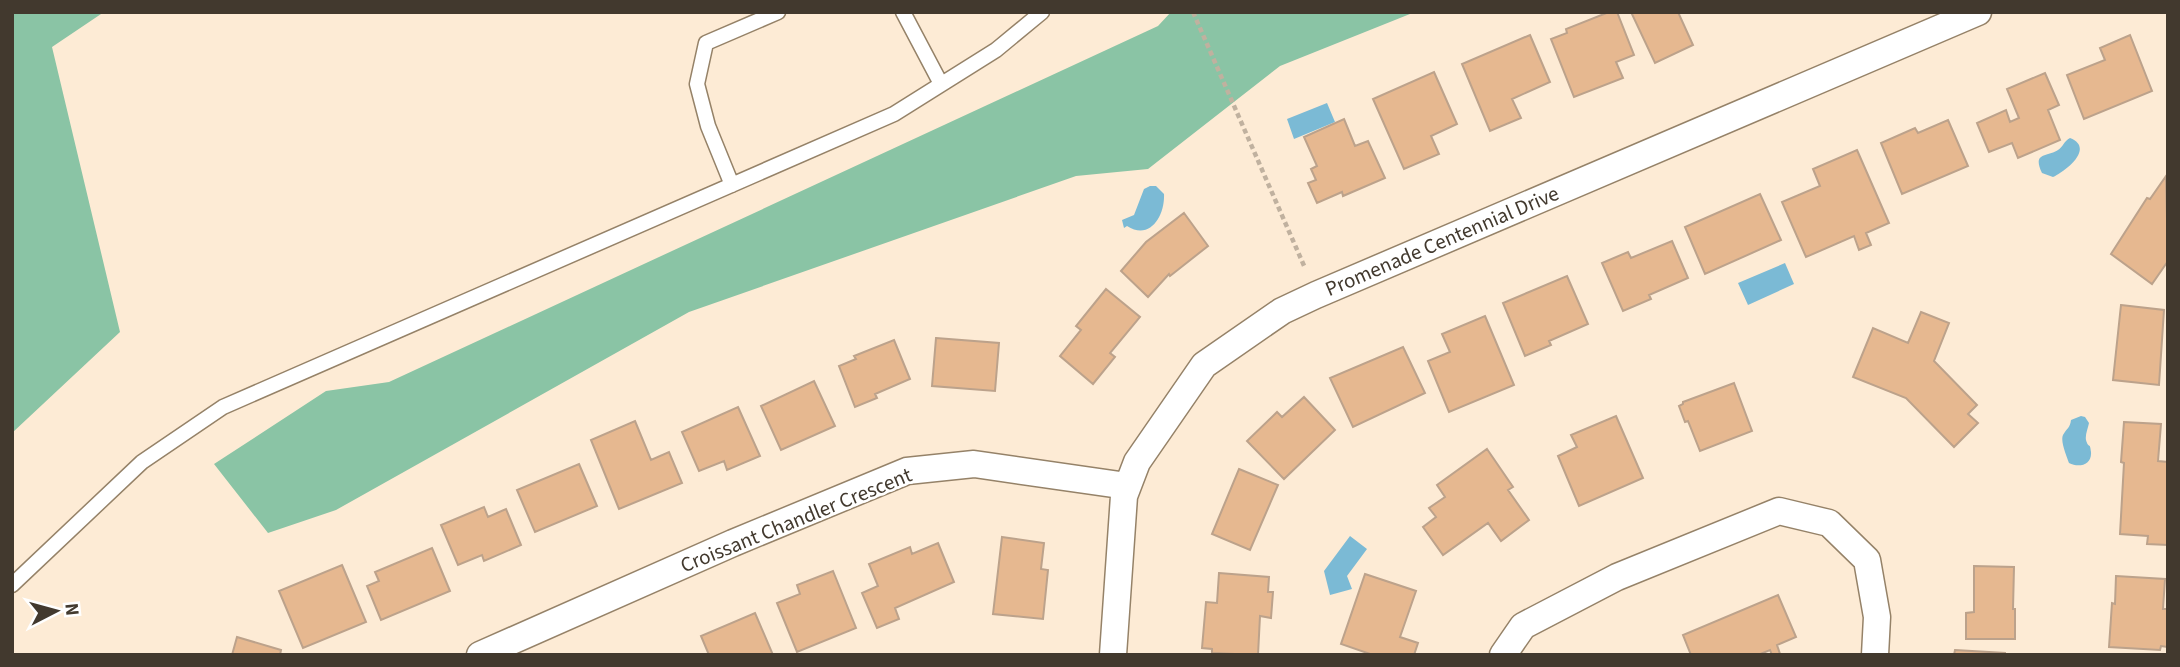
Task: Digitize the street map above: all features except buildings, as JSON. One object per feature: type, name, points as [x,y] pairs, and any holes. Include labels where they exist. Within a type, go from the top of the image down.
[{"type":"street","name":"Promenade Centennial Drive","points":[[1113,655],[1124,496],[1127,486],[1137,461],[1204,365],[1282,311],[1316,295],[1978,12]]},
{"type":"street","name":"Croissant Chandler Crescent","points":[[480,655],[733,543],[907,471],[974,464],[1127,486]]},
{"type":"street","points":[[1503,655],[1523,626],[1617,577],[1779,511],[1829,523],[1867,560],[1877,617],[1875,655]]},
{"type":"lane","points":[[732,185],[708,126],[697,84],[706,43],[778,12]]},
{"type":"lane","points":[[903,12],[941,84]]},
{"type":"lane","points":[[12,585],[142,461],[223,407],[894,114],[996,50],[1042,12]]},
{"type":"path","points":[[1193,12],[1316,295]]},
{"type":"green space","points":[[12,12],[104,12],[52,47],[120,332],[12,433]]},
{"type":"green space","points":[[1171,12],[1415,12],[1280,66],[1148,169],[1076,176],[689,312],[336,510],[268,533],[214,464],[326,391],[389,382],[1158,26]]},
{"type":"water","points":[[1327,103],[1335,122],[1294,139],[1287,119]]},
{"type":"water","points":[[2070,138],[2080,147],[2076,159],[2053,177],[2042,173],[2040,158],[2058,150]]},
{"type":"water","points":[[1156,186],[1164,194],[1159,218],[1143,230],[1127,226],[1124,228],[1122,220],[1134,215],[1144,189]]},
{"type":"water","points":[[1785,263],[1794,284],[1748,305],[1738,283]]},
{"type":"water","points":[[2081,416],[2089,423],[2086,438],[2091,456],[2087,463],[2077,465],[2069,463],[2062,438],[2071,420]]},
{"type":"water","points":[[1350,536],[1367,549],[1347,576],[1352,589],[1330,595],[1324,571]]}]
